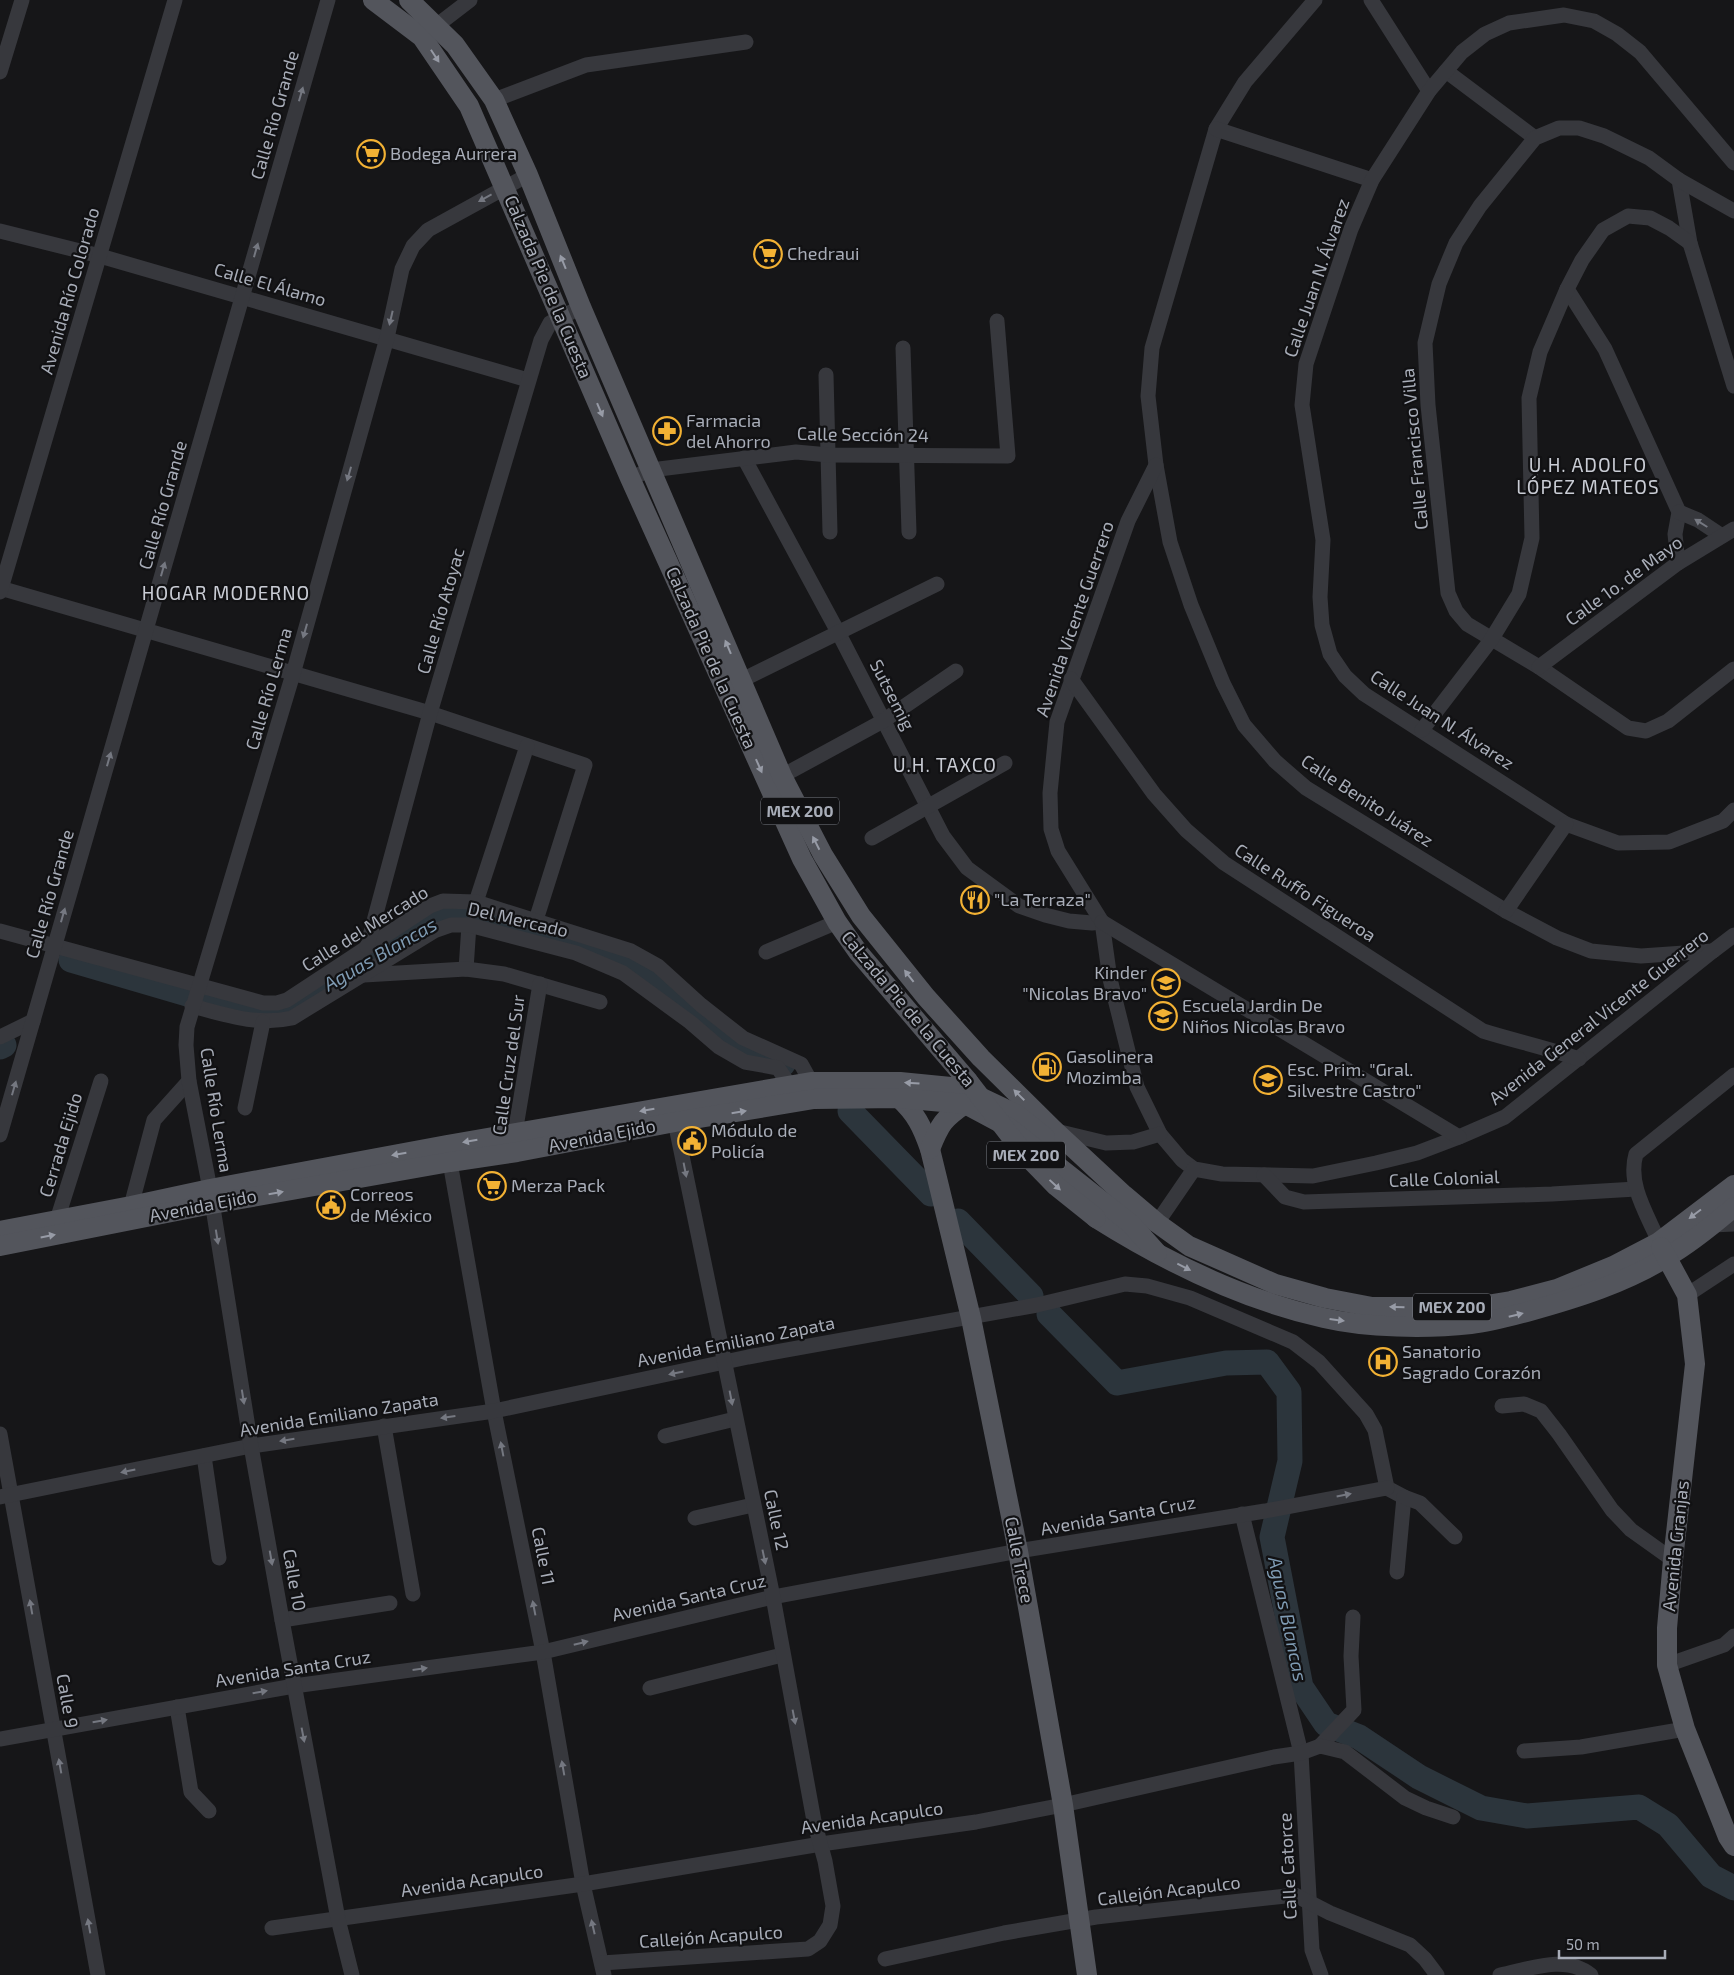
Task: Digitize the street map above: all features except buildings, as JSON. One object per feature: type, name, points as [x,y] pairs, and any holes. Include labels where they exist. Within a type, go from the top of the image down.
[{"type":"main road","name":"Calzada Pie de la Cuesta","points":[[373,0],[455,45],[494,100],[528,175],[582,307],[782,776],[823,855],[862,916],[926,998],[982,1058],[1054,1130],[1157,1223],[1190,1246],[1275,1284],[1325,1298],[1372,1307],[1474,1307],[1510,1301],[1557,1289],[1663,1250],[1734,1185]]},
{"type":"main road","name":"Calzada Pie de la Cuesta","points":[[409,0],[429,31],[469,106],[630,478],[787,829],[837,922],[858,952],[965,1078],[1022,1151],[1056,1186],[1096,1218],[1157,1253],[1220,1285],[1274,1305],[1325,1319],[1374,1325],[1430,1326],[1472,1324],[1569,1301],[1606,1288],[1663,1250],[1712,1225],[1734,1207]]},
{"type":"main road","points":[[965,1078],[982,1058]]},
{"type":"main road","name":"Avenida Ejido","points":[[0,1246],[211,1196],[448,1153],[812,1091],[900,1082],[960,1088],[1016,1114],[1136,1214],[1157,1223]]},
{"type":"main road","name":"Avenida Ejido","points":[[674,1114],[790,1086],[812,1091],[965,1104],[1014,1132],[1131,1224],[1157,1253]]},
{"type":"main road","name":"Calle Trece","points":[[899,1098],[913,1111],[922,1125],[930,1148],[971,1318],[1018,1551],[1063,1805],[1087,1975]]},
{"type":"main road","points":[[930,1148],[946,1117],[965,1104]]},
{"type":"main road","name":"Avenida Ejido","points":[[0,1231],[131,1206],[211,1196]]},
{"type":"main road","name":"Avenida Granjas","points":[[1663,1250],[1688,1295],[1695,1364],[1673,1560],[1667,1665],[1685,1729],[1728,1837],[1734,1846]]},
{"type":"street","points":[[0,72],[4,42],[22,0]]},
{"type":"street","name":"Avenida Río Colorado","points":[[0,590],[175,0]]},
{"type":"street","name":"Calle Río Grande","points":[[0,1135],[328,0]]},
{"type":"street","points":[[429,31],[470,0]]},
{"type":"street","points":[[1156,465],[1148,396],[1152,348],[1216,129],[1245,82],[1315,0]]},
{"type":"street","points":[[1371,0],[1429,92]]},
{"type":"street","name":"Calle Juan N. Álvarez","points":[[1734,163],[1640,52],[1617,34],[1594,21],[1564,15],[1509,23],[1485,34],[1462,52],[1446,70],[1429,92],[1372,180],[1351,229],[1306,364],[1302,405],[1323,540],[1320,597],[1322,626],[1330,654],[1345,676],[1364,694],[1566,824],[1618,843],[1669,842],[1723,821],[1734,810]]},
{"type":"street","points":[[494,100],[586,65],[746,42]]},
{"type":"street","points":[[1446,70],[1535,138]]},
{"type":"street","name":"Calle Francisco Villa","points":[[1734,211],[1679,180],[1649,158],[1604,136],[1579,128],[1559,128],[1535,138],[1480,206],[1456,242],[1439,284],[1425,343],[1428,404],[1448,593],[1456,611],[1467,624],[1539,667],[1628,728],[1646,731],[1668,721],[1734,669]]},
{"type":"street","points":[[1216,129],[1372,180]]},
{"type":"street","name":"Calle Río Lerma","points":[[211,1196],[189,1081],[186,1045],[187,1026],[293,674],[387,338],[402,269],[413,246],[428,230],[528,175]]},
{"type":"street","points":[[1679,180],[1690,243],[1734,386]]},
{"type":"street","points":[[1422,730],[1491,640],[1519,594],[1532,538],[1530,398],[1540,352],[1567,289],[1582,260],[1603,230],[1628,216],[1650,218],[1669,228],[1690,243]]},
{"type":"street","name":"Calle El Álamo","points":[[0,231],[100,256],[242,296],[528,380]]},
{"type":"street","points":[[1567,289],[1605,350],[1679,512],[1675,534],[1678,563]]},
{"type":"street","name":"Calle Río Atoyac","points":[[367,947],[430,714],[541,340],[550,324],[582,307]]},
{"type":"street","name":"Calle Sección 24","points":[[630,478],[651,470],[796,452],[1008,456],[997,321]]},
{"type":"street","points":[[903,348],[909,532]]},
{"type":"street","points":[[826,375],[830,532]]},
{"type":"street","name":"Sutsemig","points":[[744,458],[838,632],[944,836],[967,868],[1019,906],[1069,921],[1102,922]]},
{"type":"street","name":"Avenida Vicente Guerrero","points":[[1156,465],[1128,521],[1057,722],[1050,793],[1051,829],[1058,851],[1102,922],[1110,979],[1137,1086],[1160,1134],[1182,1160],[1194,1169]]},
{"type":"street","name":"Calle Benito Juárez","points":[[1156,465],[1170,542],[1191,605],[1223,683],[1244,725],[1275,761],[1306,788],[1506,911],[1557,938],[1591,951],[1641,956],[1712,950]]},
{"type":"street","points":[[1679,512],[1728,533]]},
{"type":"street","name":"Calle 1o. de Mayo","points":[[1539,667],[1678,563],[1728,533]]},
{"type":"street","points":[[742,680],[937,584]]},
{"type":"street","points":[[0,590],[146,630],[430,714],[585,765],[536,920]]},
{"type":"street","points":[[782,776],[883,721],[956,671]]},
{"type":"street","name":"Calle Ruffo Figueroa","points":[[1071,679],[1154,794],[1186,830],[1224,862],[1483,1031],[1522,1043],[1552,1049],[1579,1059]]},
{"type":"street","points":[[476,902],[527,746]]},
{"type":"street","points":[[872,838],[1006,763]]},
{"type":"street","points":[[1506,911],[1566,824]]},
{"type":"street","name":"Calle del Mercado","points":[[0,931],[54,946],[195,996],[277,1003],[287,1000],[430,906],[443,901],[476,902],[631,951],[658,966],[701,1006],[743,1038],[801,1064],[812,1091]]},
{"type":"street","points":[[766,952],[837,922]]},
{"type":"street","points":[[1102,922],[1459,1137]]},
{"type":"street","points":[[466,970],[469,924]]},
{"type":"street","name":"Del Mercado","points":[[195,996],[246,1020],[276,1022],[292,1018],[434,931],[451,925],[469,924],[576,953],[623,973],[690,1022],[720,1047],[745,1062],[778,1068],[790,1086]]},
{"type":"street","name":"Avenida General Vicente Guerrero","points":[[1194,1169],[1222,1174],[1313,1176],[1409,1155],[1459,1137],[1505,1117],[1712,950],[1734,935]]},
{"type":"street","name":"Calle Cruz del Sur","points":[[360,975],[466,970],[504,974],[600,1002]]},
{"type":"street","name":"Calle Cruz del Sur","points":[[516,1142],[540,984]]},
{"type":"street","points":[[0,1037],[33,1021]]},
{"type":"street","name":"Calle Río Lerma","points":[[245,1108],[263,1022]]},
{"type":"street","points":[[1663,1250],[1636,1189],[1632,1167],[1636,1154],[1734,1075]]},
{"type":"street","name":"Cerrada Ejido","points":[[57,1220],[101,1081]]},
{"type":"street","points":[[131,1206],[154,1120],[189,1081]]},
{"type":"street","name":"Calle 12","points":[[674,1114],[772,1597],[814,1821],[821,1844],[833,1906],[830,1925],[820,1941]]},
{"type":"street","points":[[1054,1130],[1106,1143],[1133,1142],[1160,1134]]},
{"type":"street","name":"Calle 11","points":[[448,1153],[494,1411],[543,1652],[583,1884],[603,1969]]},
{"type":"street","points":[[1157,1223],[1194,1169]]},
{"type":"street","name":"Calle Colonial","points":[[1264,1175],[1285,1197],[1304,1202],[1552,1194],[1636,1189]]},
{"type":"street","name":"Calle 10","points":[[211,1196],[251,1446],[282,1620],[338,1919],[352,1975]]},
{"type":"street","points":[[1712,1225],[1734,1224]]},
{"type":"street","points":[[1688,1295],[1734,1264]]},
{"type":"street","name":"Avenida Emiliano Zapata","points":[[5,1496],[251,1446],[494,1411],[724,1362],[1037,1305],[1125,1284],[1147,1286],[1190,1298],[1294,1342],[1319,1362],[1366,1414],[1374,1430],[1387,1488]]},
{"type":"street","points":[[1502,1406],[1524,1404],[1541,1411],[1612,1510],[1631,1530],[1673,1560]]},
{"type":"street","points":[[665,1436],[735,1419]]},
{"type":"street","points":[[384,1426],[413,1594]]},
{"type":"street","name":"Calle 9","points":[[0,1434],[5,1496],[53,1729],[96,1975]]},
{"type":"street","points":[[204,1456],[219,1558]]},
{"type":"street","points":[[1387,1488],[1420,1504],[1456,1537]]},
{"type":"street","name":"Avenida Santa Cruz","points":[[0,1739],[294,1686],[543,1652],[772,1597],[1018,1551],[1265,1511],[1387,1488]]},
{"type":"street","points":[[1397,1572],[1404,1497]]},
{"type":"street","points":[[695,1518],[753,1505]]},
{"type":"street","name":"Calle Catorce","points":[[1242,1514],[1301,1753],[1312,1950],[1321,1975]]},
{"type":"street","points":[[282,1620],[390,1603]]},
{"type":"street","points":[[1354,1617],[1351,1656],[1354,1710],[1321,1745],[1345,1752],[1405,1798],[1426,1808],[1453,1817]]},
{"type":"street","points":[[1667,1665],[1724,1646],[1734,1636]]},
{"type":"street","points":[[650,1688],[782,1656]]},
{"type":"street","points":[[177,1707],[191,1792],[209,1811]]},
{"type":"street","points":[[1524,1751],[1581,1747],[1685,1729]]},
{"type":"street","name":"Avenida Acapulco","points":[[272,1928],[583,1884],[821,1844],[976,1822],[1063,1805],[1274,1757],[1301,1753],[1321,1745]]},
{"type":"street","name":"Callejón Acapulco","points":[[884,1959],[1004,1933],[1096,1917],[1295,1895],[1410,1945],[1425,1959],[1437,1975]]},
{"type":"street","name":"Callejón Acapulco","points":[[603,1969],[808,1949],[820,1941]]},
{"type":"street","points":[[1500,1975],[1558,1963],[1568,1970],[1584,1969],[1592,1975]]},
{"type":"waterway","name":"Aguas Blancas","points":[[71,960],[211,1001],[267,1014],[290,1007],[431,920],[463,912],[556,938],[648,971],[721,1034],[750,1051],[783,1064]]},
{"type":"waterway","name":"Aguas Blancas","points":[[0,1047],[4,1045]]},
{"type":"waterway","name":"Aguas Blancas","points":[[850,1111],[931,1194]]},
{"type":"waterway","name":"Aguas Blancas","points":[[958,1221],[1031,1296]]},
{"type":"waterway","name":"Aguas Blancas","points":[[1049,1314],[1117,1383],[1226,1363],[1267,1362],[1289,1392],[1290,1461],[1272,1537],[1301,1687],[1326,1724],[1359,1737],[1419,1777],[1481,1808],[1527,1816],[1639,1807],[1668,1825],[1711,1876],[1734,1888]]},
{"type":"place","name":"Bodega Aurrera","points":[[371,154]]},
{"type":"place","name":"Chedraui","points":[[768,254]]},
{"type":"place","name":"Farmacia del Ahorro","points":[[667,431]]},
{"type":"place","name":"\"La Terraza\"","points":[[975,900]]},
{"type":"place","name":"Kinder \"Nicolas Bravo\"","points":[[1166,983]]},
{"type":"place","name":"Escuela Jardin De Niños Nicolas Bravo","points":[[1163,1016]]},
{"type":"place","name":"Gasolinera Mozimba","points":[[1047,1067]]},
{"type":"place","name":"Esc. Prim. \"Gral. Silvestre Castro\"","points":[[1268,1080]]},
{"type":"place","name":"Módulo de Policía","points":[[692,1141]]},
{"type":"place","name":"Merza Pack","points":[[492,1186]]},
{"type":"place","name":"Correos de México","points":[[331,1205]]},
{"type":"place","name":"Sanatorio Sagrado Corazón","points":[[1383,1362]]},
{"type":"district","name":"U.H. ADOLFO LÓPEZ MATEOS","points":[[1588,476]]},
{"type":"district","name":"HOGAR MODERNO","points":[[226,593]]},
{"type":"district","name":"U.H. TAXCO","points":[[945,765]]}]
